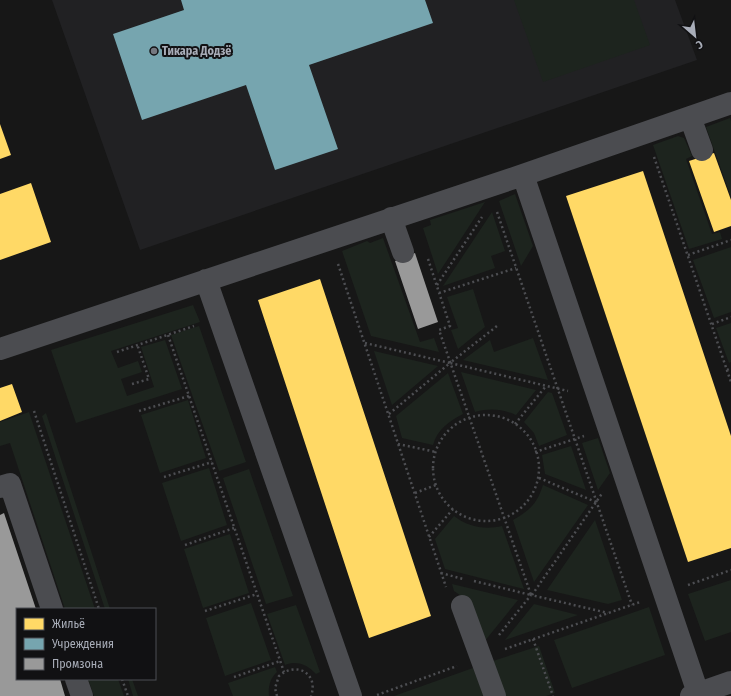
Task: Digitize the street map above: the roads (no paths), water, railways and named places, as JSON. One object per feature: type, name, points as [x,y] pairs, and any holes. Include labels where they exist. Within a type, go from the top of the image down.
[{"type":"street","points":[[0,349],[390,218],[490,193],[523,175],[731,103]]},
{"type":"street","points":[[690,117],[702,150]]},
{"type":"street","points":[[523,175],[665,593],[696,695],[731,682]]},
{"type":"street","points":[[390,218],[402,252]]},
{"type":"street","points":[[206,280],[351,696]]},
{"type":"street","points":[[0,487],[10,484],[52,608]]},
{"type":"street","points":[[462,606],[495,696]]},
{"type":"street","points":[[76,680],[82,696]]},
{"type":"place","name":"Тикара Додзё","points":[[154,51]]}]
